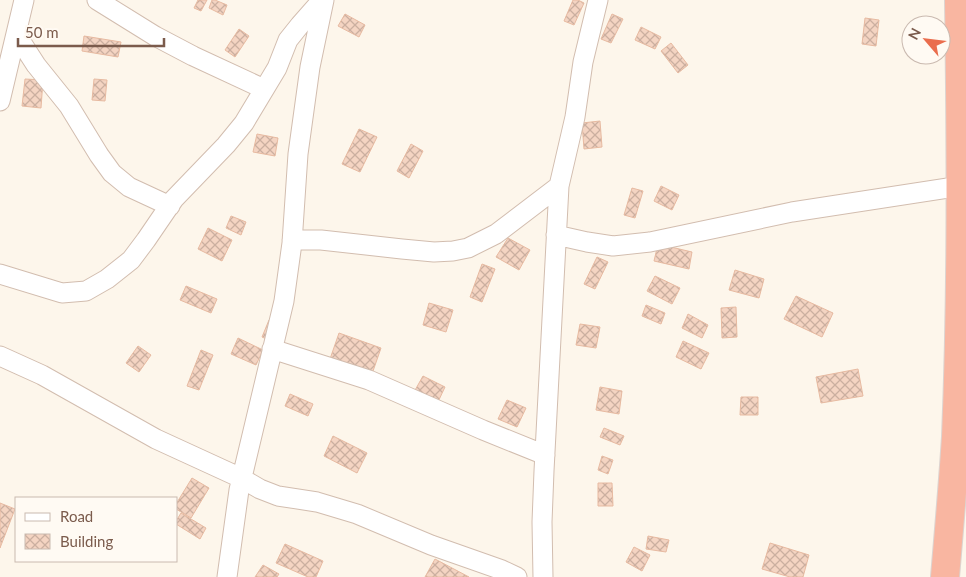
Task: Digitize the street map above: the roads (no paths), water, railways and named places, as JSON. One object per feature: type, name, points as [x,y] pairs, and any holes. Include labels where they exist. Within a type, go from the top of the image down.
[{"type":"highway","points":[[945,577],[961,441],[963,307],[959,0]]},
{"type":"street","points":[[0,101],[24,0]]},
{"type":"street","points":[[97,0],[155,36],[264,89]]},
{"type":"street","points":[[0,274],[62,293],[86,291],[107,279],[131,260],[170,206],[226,146],[244,123],[277,68],[288,40],[323,0]]},
{"type":"street","points":[[227,577],[239,490],[284,300],[292,240],[298,154],[310,67],[323,0]]},
{"type":"street","points":[[543,577],[542,522],[559,186],[575,116],[583,62],[598,0]]},
{"type":"street","points":[[16,34],[36,65],[68,106],[98,155],[112,173],[129,187],[170,206]]},
{"type":"street","points":[[292,240],[321,240],[434,252],[460,250],[496,234],[559,186]]},
{"type":"street","points":[[556,235],[614,246],[650,242],[792,212],[962,186]]},
{"type":"street","points":[[272,349],[369,380],[545,455]]},
{"type":"street","points":[[0,356],[51,380],[156,438],[242,478],[260,489],[278,496],[317,502],[357,514],[431,545],[517,577]]}]
